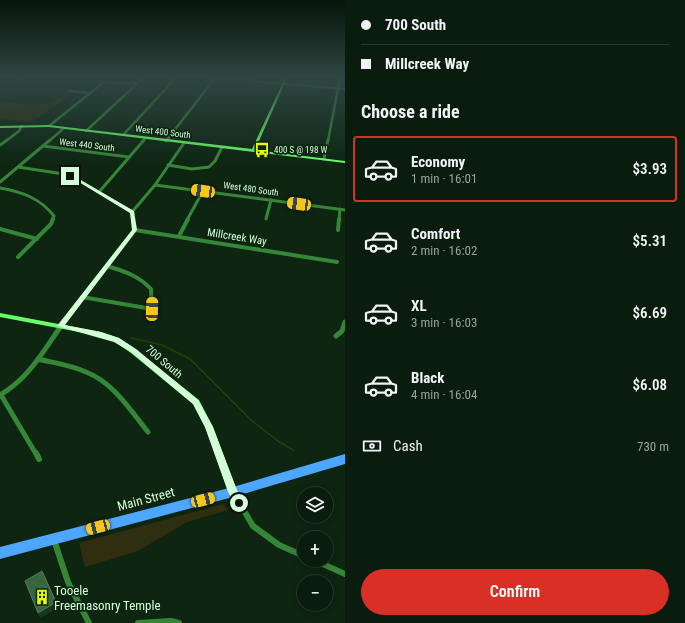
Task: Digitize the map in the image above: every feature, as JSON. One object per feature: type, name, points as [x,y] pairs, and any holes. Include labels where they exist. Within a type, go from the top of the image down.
[{"type":"highway","name":"Main Street","points":[[0,552],[233,492],[345,459]]},
{"type":"street","points":[[49,126],[73,107]]},
{"type":"street","points":[[86,131],[112,107]]},
{"type":"street","points":[[123,135],[149,107]]},
{"type":"street","points":[[166,141],[193,107]]},
{"type":"street","points":[[253,151],[273,107]]},
{"type":"street","points":[[324,159],[334,107]]},
{"type":"street","points":[[0,145],[19,131],[22,126]]},
{"type":"street","name":"West 400 South","points":[[0,127],[49,126],[345,162]]},
{"type":"street","points":[[0,182],[64,128]]},
{"type":"street","points":[[99,192],[145,138]]},
{"type":"street","points":[[39,459],[1,395],[18,385],[38,359],[60,326],[134,230],[132,212],[155,185],[184,143]]},
{"type":"street","name":"West 440 South","points":[[42,146],[129,158]]},
{"type":"street","points":[[168,165],[199,169],[208,168],[212,166],[222,147]]},
{"type":"street","points":[[18,167],[70,176],[132,212]]},
{"type":"street","name":"West 480 South","points":[[155,185],[345,210]]},
{"type":"street","points":[[0,188],[21,191],[35,198],[50,208],[54,216],[51,224],[18,257]]},
{"type":"street","points":[[179,236],[203,191]]},
{"type":"street","points":[[266,219],[271,200]]},
{"type":"street","points":[[338,230],[340,209]]},
{"type":"street","points":[[0,229],[37,239]]},
{"type":"street","name":"Millcreek Way","points":[[134,230],[337,262]]},
{"type":"street","points":[[82,297],[152,309],[151,289],[143,280],[128,272],[107,266]]},
{"type":"street","name":"700 South","points":[[0,315],[101,334],[117,340],[133,351],[196,402],[209,427],[233,492]]},
{"type":"street","points":[[336,336],[342,330],[345,322]]},
{"type":"street","points":[[38,359],[86,371],[100,378],[127,404],[148,432]]},
{"type":"street","points":[[233,492],[253,526],[279,545],[297,553]]},
{"type":"street","points":[[54,539],[68,582],[89,623]]},
{"type":"street","points":[[330,567],[345,574]]},
{"type":"street","points":[[138,623],[171,621],[179,623]]},
{"type":"shaded area","points":[[0,107],[52,107],[32,122],[0,119]]},
{"type":"shaded area","points":[[223,504],[228,510],[187,522],[138,551],[85,567],[79,543]]},
{"type":"building","name":"Tooele Freemasonry Temple","points":[[42,571],[56,602],[38,613],[25,581]]},
{"type":"waterway","points":[[131,338],[162,345],[190,359],[251,420],[278,441],[293,450]]},
{"type":"place","name":"400 S @ 198 W","points":[[262,150]]},
{"type":"place","name":"Tooele Freemasonry Temple","points":[[42,597]]},
{"type":"route","points":[[70,176],[119,202],[132,212],[134,218],[134,230],[60,326],[101,334],[117,340],[133,351],[196,402],[209,427],[233,492],[239,503]]}]
